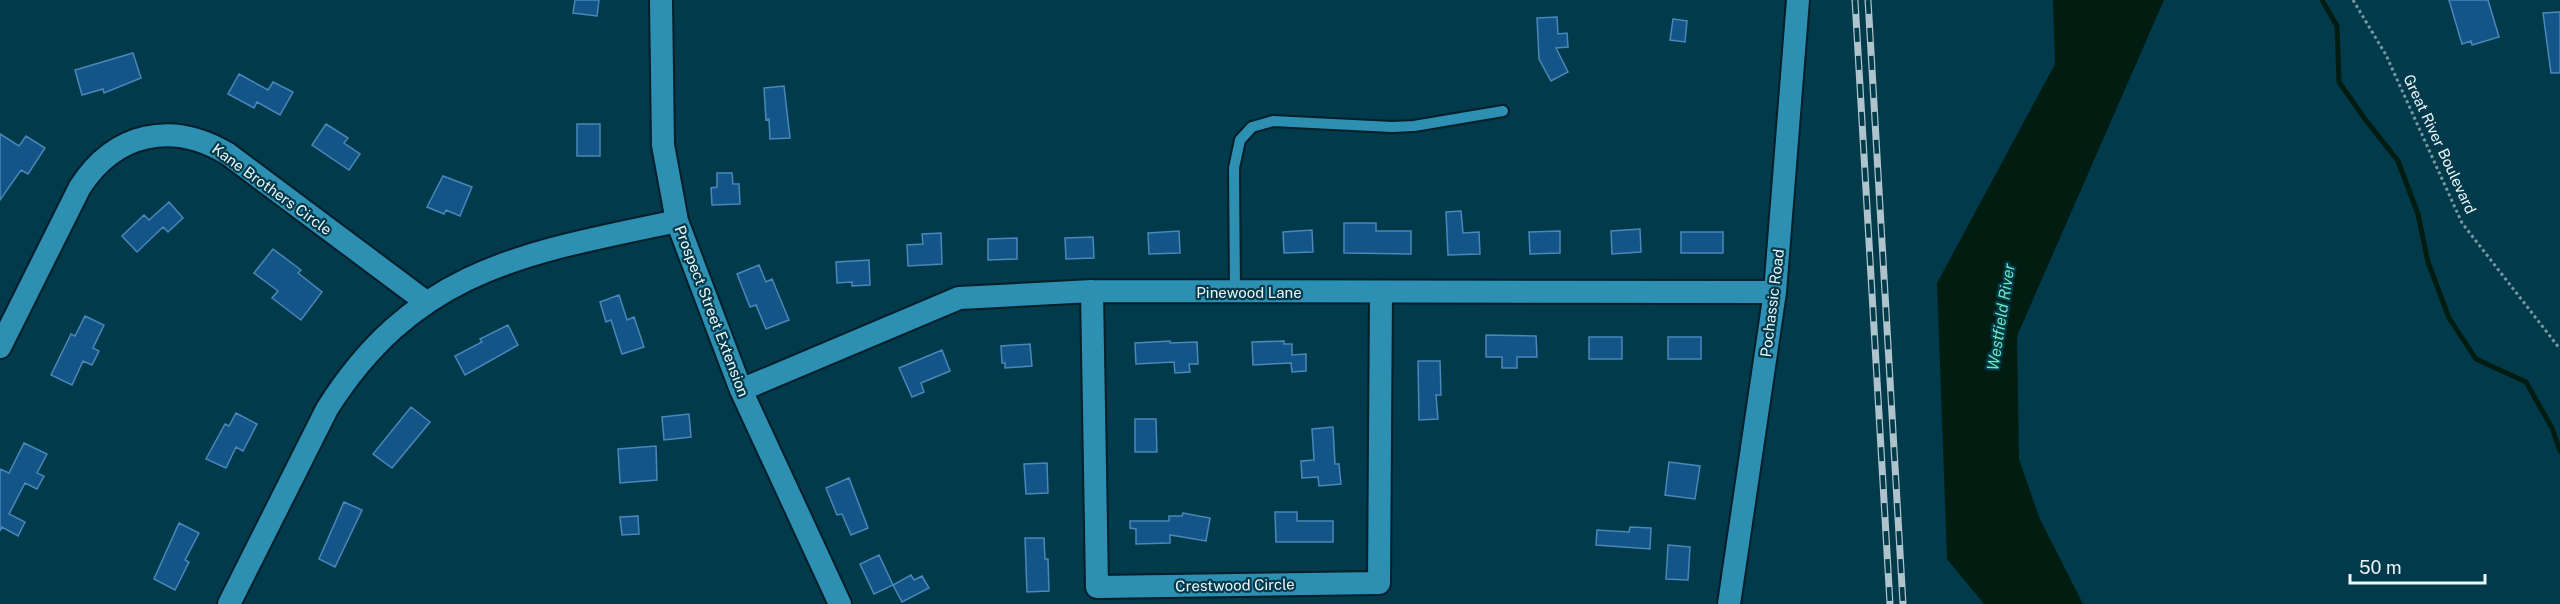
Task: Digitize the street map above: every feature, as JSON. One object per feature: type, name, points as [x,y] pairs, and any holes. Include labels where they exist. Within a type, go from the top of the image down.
[{"type":"street","name":"Prospect Street Extension","points":[[661,0],[663,145],[677,221],[741,390],[840,604]]},
{"type":"street","name":"Pochassic Road","points":[[1729,604],[1775,292],[1798,0]]},
{"type":"street","name":"Kane Brothers Circle","points":[[0,347],[89,173],[101,161],[129,142],[163,135],[197,139],[228,154],[426,302]]},
{"type":"street","points":[[229,604],[312,437],[341,386],[401,320],[452,286],[511,261],[572,243],[677,221]]},
{"type":"street","name":"Pinewood Lane","points":[[741,390],[959,298],[1092,291],[1775,292]]},
{"type":"street","name":"Crestwood Circle","points":[[1092,291],[1097,587],[1379,583],[1381,293]]},
{"type":"lane","points":[[1235,292],[1234,168],[1240,140],[1252,127],[1272,121],[1414,126],[1503,111]]},
{"type":"path","name":"Great River Boulevard","points":[[2353,0],[2386,55],[2462,223],[2560,349]]},
{"type":"water","name":"Westfield River","points":[[2053,0],[2164,0],[2017,336],[2019,459],[2039,517],[2083,604],[1984,604],[1947,559],[1937,283],[2055,64]]},
{"type":"building","points":[[575,0],[599,0],[597,16],[573,13]]},
{"type":"building","points":[[2449,0],[2488,0],[2499,37],[2472,45],[2471,41],[2462,44]]},
{"type":"building","points":[[2560,12],[2560,73],[2551,73],[2543,13]]},
{"type":"building","points":[[1557,17],[1558,34],[1567,33],[1568,47],[1556,48],[1568,72],[1551,81],[1539,59],[1537,18]]},
{"type":"building","points":[[1673,19],[1687,21],[1685,42],[1670,40]]},
{"type":"building","points":[[133,53],[141,78],[104,93],[103,89],[82,95],[75,70]]},
{"type":"building","points":[[239,74],[268,90],[273,82],[293,92],[280,115],[257,102],[254,108],[228,94]]},
{"type":"building","points":[[784,86],[790,138],[770,139],[764,88]]},
{"type":"building","points":[[326,124],[348,138],[344,143],[360,154],[349,170],[312,145]]},
{"type":"building","points":[[577,124],[600,124],[600,156],[577,156]]},
{"type":"building","points":[[0,134],[19,146],[26,136],[45,148],[28,174],[21,170],[0,200]]},
{"type":"building","points":[[717,173],[732,173],[733,184],[739,184],[740,204],[712,205],[711,188],[717,187]]},
{"type":"building","points":[[443,176],[472,187],[460,216],[446,210],[444,214],[427,207]]},
{"type":"building","points":[[169,202],[183,218],[168,232],[163,227],[137,252],[122,236],[144,215],[149,220]]},
{"type":"building","points":[[1461,211],[1463,233],[1479,232],[1480,254],[1448,255],[1446,212]]},
{"type":"building","points":[[1344,223],[1376,223],[1376,231],[1411,231],[1411,254],[1344,253]]},
{"type":"building","points":[[1640,229],[1641,252],[1612,254],[1611,231]]},
{"type":"building","points":[[1312,230],[1313,252],[1284,253],[1283,232]]},
{"type":"building","points":[[1179,231],[1180,253],[1149,254],[1148,233]]},
{"type":"building","points":[[1560,231],[1560,253],[1530,254],[1529,232]]},
{"type":"building","points":[[1681,232],[1723,232],[1723,253],[1681,253]]},
{"type":"building","points":[[941,233],[942,264],[908,266],[907,245],[923,244],[922,234]]},
{"type":"building","points":[[1093,237],[1094,258],[1066,259],[1065,238]]},
{"type":"building","points":[[1017,238],[1017,259],[988,260],[988,239]]},
{"type":"building","points":[[273,249],[301,270],[298,273],[322,292],[301,320],[272,298],[278,291],[254,273]]},
{"type":"building","points":[[869,260],[870,285],[852,286],[852,282],[837,283],[836,262]]},
{"type":"building","points":[[759,265],[766,282],[772,279],[789,320],[766,329],[756,305],[750,307],[737,274]]},
{"type":"building","points":[[619,295],[627,320],[634,317],[644,347],[622,354],[611,320],[606,322],[600,302]]},
{"type":"building","points":[[85,316],[104,325],[93,348],[99,351],[92,365],[83,361],[72,385],[51,375],[71,334],[75,336]]},
{"type":"building","points":[[508,325],[518,345],[465,375],[455,356],[482,342],[480,339]]},
{"type":"building","points":[[1486,335],[1536,336],[1537,357],[1517,357],[1517,368],[1502,368],[1502,357],[1486,357]]},
{"type":"building","points":[[1589,337],[1622,337],[1622,359],[1589,359]]},
{"type":"building","points":[[1668,337],[1701,337],[1701,359],[1668,359]]},
{"type":"building","points":[[1170,341],[1170,343],[1197,342],[1198,364],[1189,364],[1190,372],[1175,373],[1174,362],[1136,364],[1135,343]]},
{"type":"building","points":[[1284,341],[1284,344],[1292,344],[1292,355],[1306,354],[1306,371],[1292,372],[1291,363],[1253,365],[1252,342]]},
{"type":"building","points":[[1030,344],[1032,366],[1005,368],[1005,363],[1002,363],[1001,346]]},
{"type":"building","points":[[942,350],[950,371],[921,383],[924,392],[912,397],[899,368]]},
{"type":"building","points":[[1418,361],[1440,361],[1441,395],[1436,395],[1438,419],[1419,420]]},
{"type":"building","points":[[411,407],[430,422],[392,468],[373,454]]},
{"type":"building","points":[[236,413],[257,424],[243,451],[236,447],[226,468],[206,459],[225,424],[229,426]]},
{"type":"building","points":[[689,414],[691,437],[664,440],[662,417]]},
{"type":"building","points":[[1135,419],[1156,419],[1157,452],[1135,452]]},
{"type":"building","points":[[1333,427],[1335,464],[1339,464],[1341,484],[1319,486],[1318,477],[1302,478],[1301,461],[1314,460],[1312,429]]},
{"type":"building","points":[[24,443],[47,454],[37,473],[44,476],[37,489],[25,483],[9,514],[25,522],[18,536],[2,527],[0,531],[0,469],[9,473]]},
{"type":"building","points":[[656,446],[657,480],[620,483],[618,449]]},
{"type":"building","points":[[1669,462],[1700,466],[1695,499],[1665,495]]},
{"type":"building","points":[[1047,463],[1048,493],[1026,494],[1024,464]]},
{"type":"building","points":[[849,478],[868,528],[851,535],[842,514],[837,515],[826,488]]},
{"type":"building","points":[[344,502],[362,510],[335,567],[319,559]]},
{"type":"building","points":[[1275,512],[1297,512],[1297,521],[1333,521],[1333,542],[1276,542]]},
{"type":"building","points":[[1183,513],[1210,518],[1206,541],[1170,535],[1170,543],[1136,544],[1136,529],[1130,528],[1130,521],[1169,521],[1169,516],[1182,516]]},
{"type":"building","points":[[638,516],[639,534],[622,535],[620,517]]},
{"type":"building","points":[[179,523],[199,533],[185,560],[189,562],[175,590],[154,579]]},
{"type":"building","points":[[1630,527],[1651,528],[1650,549],[1596,545],[1597,530],[1629,532]]},
{"type":"building","points":[[1025,538],[1044,538],[1045,559],[1048,559],[1049,591],[1027,592]]},
{"type":"building","points":[[1668,545],[1690,547],[1688,580],[1666,579]]},
{"type":"building","points":[[879,555],[893,585],[874,594],[860,564]]},
{"type":"building","points":[[911,575],[914,580],[922,576],[929,588],[902,602],[893,585]]},
{"type":"waterway","points":[[2322,0],[2337,26],[2339,82],[2398,161],[2418,214],[2428,262],[2449,318],[2476,359],[2526,382],[2552,428],[2560,451]]},
{"type":"railway","points":[[1855,0],[1890,604]]},
{"type":"railway","points":[[1868,0],[1903,604]]}]
